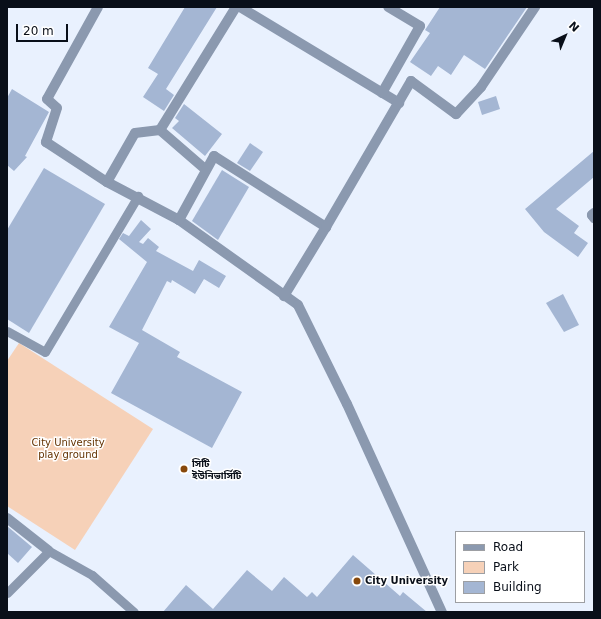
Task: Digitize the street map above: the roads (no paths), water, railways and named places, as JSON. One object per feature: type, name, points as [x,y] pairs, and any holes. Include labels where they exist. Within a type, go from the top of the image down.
[{"type":"street","points":[[98,7],[47,98],[57,108],[46,142],[107,182],[138,196],[179,220],[298,305],[347,404],[442,612]]},
{"type":"street","points":[[160,130],[236,7]]},
{"type":"street","points":[[240,7],[398,103]]},
{"type":"street","points":[[382,93],[420,26],[388,7]]},
{"type":"street","points":[[284,296],[411,81],[456,114],[481,87],[535,7]]},
{"type":"street","points":[[107,182],[134,133],[160,130],[206,169]]},
{"type":"street","points":[[179,220],[214,156],[326,227]]},
{"type":"street","points":[[594,213],[592,215],[594,218]]},
{"type":"street","points":[[7,518],[49,551]]},
{"type":"lane","points":[[7,331],[45,352],[138,196]]},
{"type":"lane","points":[[7,593],[49,551],[92,575],[134,612]]},
{"type":"place","name":"সিটি ইউনিভার্সিটি","points":[[184,469]]},
{"type":"place","name":"City University","points":[[357,581]]},
{"type":"park label","name":"City University play ground","points":[[68,448]]}]
